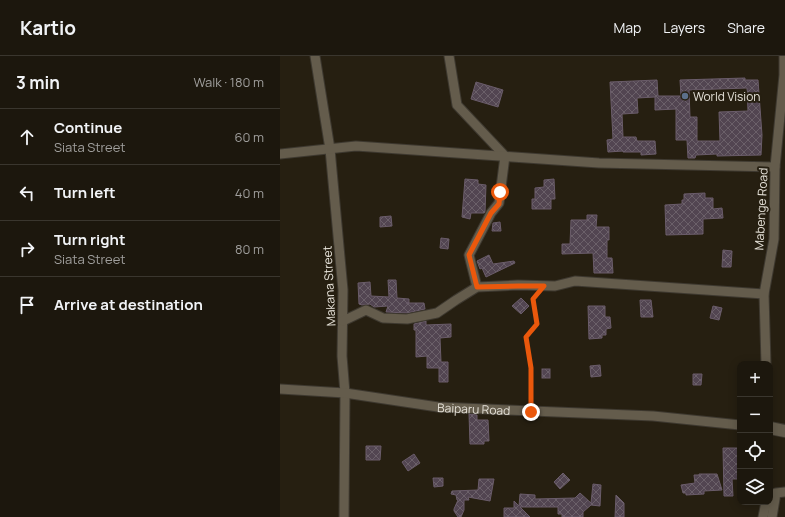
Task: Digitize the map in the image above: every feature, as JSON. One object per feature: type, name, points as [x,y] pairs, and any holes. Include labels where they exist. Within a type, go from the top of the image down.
[{"type":"street","name":"Makana Street","points":[[315,56],[330,149],[343,290],[342,356],[345,392],[344,517]]},
{"type":"street","points":[[449,56],[456,105],[505,156]]},
{"type":"street","name":"Mabenge Road","points":[[766,361],[764,294],[774,238],[775,166],[781,144],[784,56]]},
{"type":"street","points":[[280,154],[356,146],[599,163],[775,166]]},
{"type":"street","points":[[477,287],[469,255],[491,213],[499,204],[505,156]]},
{"type":"street","points":[[343,321],[366,310],[383,318],[407,319],[437,313],[477,287],[555,286],[575,281],[764,294]]},
{"type":"street","name":"Baiparu Road","points":[[280,389],[345,392],[438,407],[653,416],[737,425]]},
{"type":"street","points":[[773,429],[785,431]]},
{"type":"street","points":[[772,517],[776,493],[785,492]]},
{"type":"street","points":[[763,517],[766,505]]},
{"type":"path","points":[[531,412],[531,368],[526,337],[537,324],[533,299],[544,286]]},
{"type":"building","points":[[745,78],[745,80],[758,80],[762,135],[761,155],[717,156],[717,154],[696,155],[695,158],[688,158],[687,140],[676,140],[676,109],[655,110],[655,97],[637,98],[638,113],[622,114],[623,137],[636,137],[637,141],[655,141],[656,154],[641,155],[641,152],[623,151],[608,152],[607,140],[613,139],[610,82],[657,80],[658,96],[681,96],[680,80]],"holes":[[[747,88],[748,111],[719,112],[720,141],[697,141],[697,117],[690,117],[689,90]]]},
{"type":"building","points":[[476,82],[503,90],[498,107],[471,99]]},
{"type":"building","points":[[465,179],[478,180],[478,184],[486,185],[485,212],[471,213],[470,219],[462,217]]},
{"type":"building","points":[[554,179],[555,199],[551,199],[551,209],[532,209],[532,199],[535,199],[535,188],[544,187],[544,180]]},
{"type":"building","points":[[705,193],[705,198],[713,198],[713,209],[722,208],[723,218],[703,219],[703,234],[666,235],[665,205],[682,204],[684,194]]},
{"type":"building","points":[[587,215],[597,215],[596,227],[609,227],[607,258],[612,258],[613,273],[594,273],[593,253],[562,254],[562,244],[570,244],[571,220],[587,220]]},
{"type":"building","points":[[391,216],[392,226],[380,227],[380,217]]},
{"type":"building","points":[[500,222],[501,231],[492,231],[493,223]]},
{"type":"building","points":[[441,238],[449,239],[448,249],[440,248]]},
{"type":"building","points":[[723,250],[732,251],[731,267],[722,267]]},
{"type":"building","points":[[489,255],[493,264],[514,261],[515,263],[486,277],[482,268],[480,269],[477,261]]},
{"type":"building","points":[[388,280],[396,280],[397,298],[409,299],[409,303],[424,303],[425,309],[407,313],[386,312],[388,306],[374,307],[370,304],[359,304],[358,283],[370,282],[371,296],[389,297]]},
{"type":"building","points":[[521,298],[529,306],[521,314],[512,306]]},
{"type":"building","points":[[640,300],[651,300],[653,317],[641,317]]},
{"type":"building","points":[[588,306],[605,306],[605,317],[610,317],[611,328],[606,329],[606,335],[602,335],[602,338],[589,339]]},
{"type":"building","points":[[713,306],[722,308],[719,320],[710,318]]},
{"type":"building","points":[[426,321],[426,325],[451,324],[451,337],[440,338],[441,362],[448,362],[448,382],[439,382],[439,368],[427,368],[427,356],[416,357],[416,330],[414,330],[414,324]]},
{"type":"building","points":[[600,365],[601,376],[591,377],[590,366]]},
{"type":"building","points":[[542,369],[550,369],[550,378],[542,378]]},
{"type":"building","points":[[693,374],[702,374],[701,385],[693,385]]},
{"type":"building","points":[[469,414],[477,415],[477,420],[488,420],[489,441],[484,441],[484,444],[470,444]]},
{"type":"building","points":[[366,446],[381,446],[380,460],[366,460]]},
{"type":"building","points":[[723,448],[737,448],[737,479],[732,479],[733,496],[724,496]]},
{"type":"building","points":[[414,454],[420,463],[408,471],[402,462]]},
{"type":"building","points":[[563,473],[570,480],[560,489],[554,482]]},
{"type":"building","points":[[717,474],[722,490],[704,491],[704,494],[686,495],[686,493],[683,493],[681,485],[695,483],[694,475]]},
{"type":"building","points":[[433,478],[443,478],[443,486],[434,487]]},
{"type":"building","points":[[479,479],[494,479],[490,501],[468,497],[469,500],[464,500],[464,510],[461,517],[458,517],[454,509],[458,500],[456,495],[451,494],[452,491],[478,490]]},
{"type":"building","points":[[593,484],[601,485],[600,506],[591,505],[583,512],[583,517],[562,517],[562,514],[558,514],[558,507],[520,507],[530,517],[504,517],[504,508],[514,508],[514,501],[519,506],[520,494],[535,495],[535,499],[575,498],[580,493],[591,503]]},
{"type":"building","points":[[616,495],[624,503],[624,517],[615,517]]},
{"type":"place","name":"World Vision","points":[[685,96]]},
{"type":"route","points":[[500,192],[499,204],[491,213],[469,255],[477,287],[544,286],[533,299],[537,324],[526,337],[531,368],[531,412]]}]
